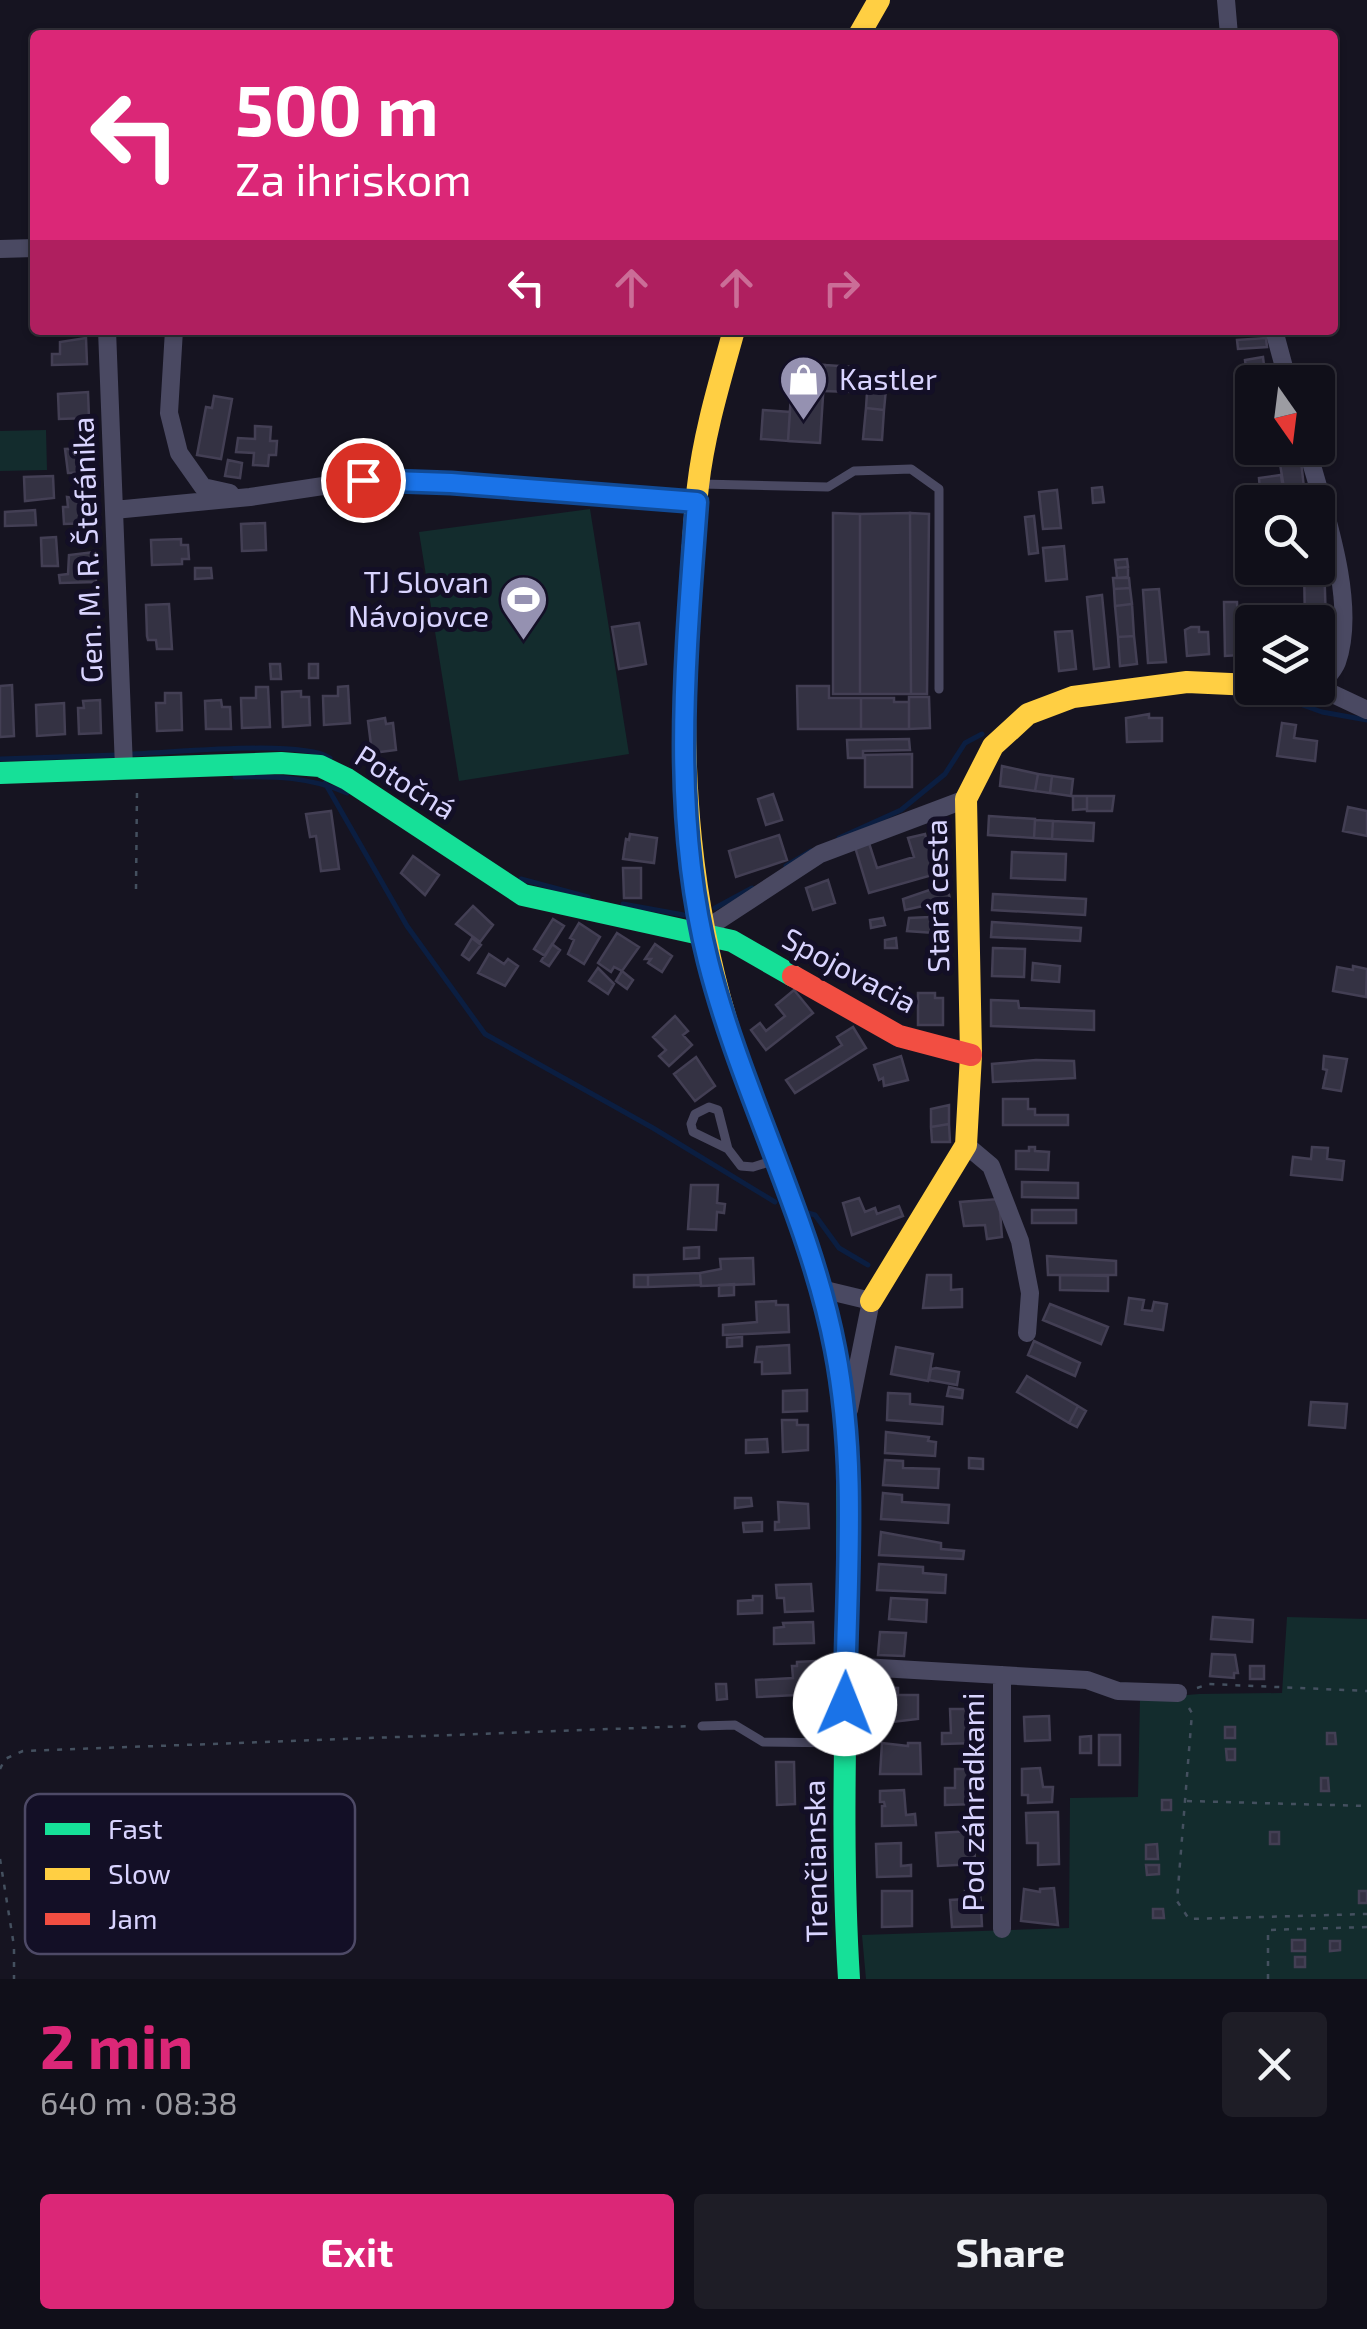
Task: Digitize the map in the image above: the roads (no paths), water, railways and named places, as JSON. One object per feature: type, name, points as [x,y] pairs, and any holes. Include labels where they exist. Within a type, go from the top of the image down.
[{"type":"street","points":[[862,30],[879,0]]},
{"type":"street","points":[[1226,0],[1229,30]]},
{"type":"street","points":[[0,249],[30,248]]},
{"type":"street","name":"Gen. M. R. Štefánika","points":[[107,335],[124,768]]},
{"type":"street","points":[[174,335],[168,413],[179,453],[203,488],[250,497]]},
{"type":"street","name":"Trenčianska","points":[[733,335],[714,402],[698,493],[686,664],[684,760],[688,844],[701,932],[725,1020],[820,1289],[836,1350],[846,1425],[849,1559],[844,1902],[849,1979]]},
{"type":"street","points":[[1275,335],[1283,365]]},
{"type":"street","points":[[1312,465],[1334,544],[1343,611],[1335,666]]},
{"type":"street","points":[[114,510],[250,497],[363,480],[698,493]]},
{"type":"street","name":"Stará cesta","points":[[846,1425],[871,1301],[966,1145],[971,1054],[966,799],[993,746],[1028,714],[1073,697],[1186,682],[1235,684]]},
{"type":"street","points":[[1335,694],[1367,710]]},
{"type":"street","points":[[1345,698],[1367,699]]},
{"type":"street","name":"Potočná","points":[[0,773],[281,763],[320,766],[347,779],[523,894],[701,932]]},
{"type":"street","points":[[701,932],[820,854],[966,799]]},
{"type":"street","name":"Spojovacia","points":[[701,932],[732,941],[899,1036],[971,1054]]},
{"type":"street","points":[[966,1145],[991,1166],[1020,1241],[1030,1293],[1027,1334]]},
{"type":"street","points":[[820,1289],[871,1301]]},
{"type":"street","name":"Pod záhradkami","points":[[846,1666],[1087,1680],[1118,1690],[1178,1693]]},
{"type":"street","name":"Pod záhradkami","points":[[1002,1675],[1002,1929]]},
{"type":"lane","points":[[698,493],[828,488],[854,471],[911,469],[939,489],[939,689]]},
{"type":"lane","points":[[728,1149],[693,1132],[690,1124],[695,1114],[709,1106],[718,1110],[728,1149],[741,1166],[753,1168],[775,1160]]},
{"type":"lane","points":[[702,1726],[735,1725],[763,1742],[845,1743]]},
{"type":"waterway","points":[[1303,705],[1367,720]]},
{"type":"waterway","points":[[839,838],[901,810],[945,774],[965,743],[982,734]]},
{"type":"waterway","points":[[131,754],[265,748],[315,752],[330,758]]},
{"type":"waterway","points":[[0,759],[117,755]]},
{"type":"waterway","points":[[235,777],[292,779],[347,793]]},
{"type":"waterway","points":[[325,783],[407,926],[485,1034],[775,1202]]},
{"type":"waterway","points":[[786,866],[811,851]]},
{"type":"waterway","points":[[521,879],[588,897]]},
{"type":"waterway","points":[[715,908],[752,888]]},
{"type":"waterway","points":[[623,904],[684,915]]},
{"type":"waterway","points":[[808,1213],[815,1215],[839,1248],[868,1265]]},
{"type":"place","name":"Kastler","points":[[804,422]]},
{"type":"place","name":"TJ Slovan Návojovce","points":[[524,642]]}]
